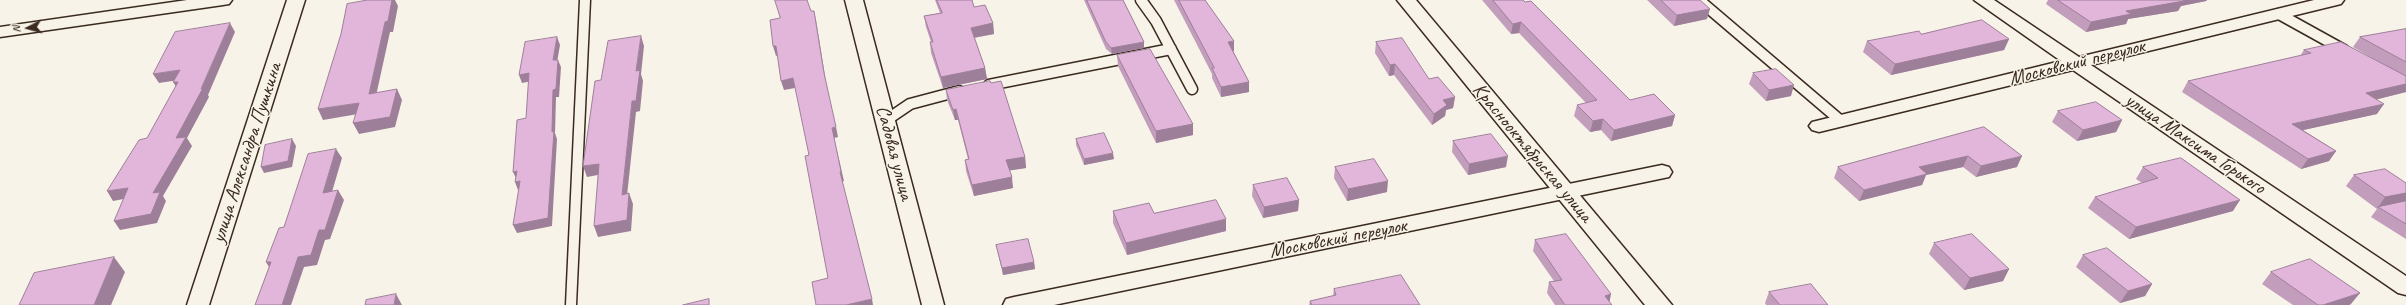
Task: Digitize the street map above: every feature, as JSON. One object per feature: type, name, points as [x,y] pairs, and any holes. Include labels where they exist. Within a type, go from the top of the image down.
[{"type":"main road","name":"Краснооктябрьская улица","points":[[1406,0],[1659,305]]},
{"type":"street","points":[[0,32],[222,0]]},
{"type":"street","name":"улица Александра Пушкина","points":[[198,305],[296,0]]},
{"type":"street","name":"Садовая улица","points":[[854,0],[933,305]]},
{"type":"street","name":"улица Максима Горького","points":[[1983,0],[2406,287]]},
{"type":"street","name":"Московский переулок","points":[[1819,126],[2335,0]]},
{"type":"street","name":"Московский переулок","points":[[1014,305],[1662,172]]},
{"type":"lane","points":[[571,305],[585,0]]},
{"type":"lane","points":[[1141,0],[1156,20],[1192,89]]},
{"type":"lane","points":[[1699,0],[1841,121]]},
{"type":"lane","points":[[2279,14],[2353,54]]},
{"type":"lane","points":[[885,121],[896,110],[909,103],[1171,49]]},
{"type":"building","points":[[368,0],[392,0],[388,21],[385,22],[369,94],[397,89],[390,117],[353,123],[359,103],[318,109],[341,34],[347,4]]},
{"type":"building","points":[[775,0],[807,0],[811,11],[814,11],[824,73],[836,127],[832,128],[840,172],[872,299],[846,305],[816,305],[812,282],[828,278],[805,156],[809,155],[793,78],[781,81],[776,46],[773,46],[770,20],[780,18]]},
{"type":"building","points":[[937,0],[972,0],[974,7],[985,5],[993,23],[971,28],[985,68],[941,77],[930,42],[933,42],[924,16],[942,13]]},
{"type":"building","points":[[1087,0],[1123,0],[1144,42],[1111,48],[1106,42]]},
{"type":"building","points":[[1179,0],[1205,0],[1234,41],[1228,42],[1249,82],[1221,87],[1212,68],[1214,68]]},
{"type":"building","points":[[1493,0],[1531,1],[1630,100],[1654,94],[1675,115],[1614,130],[1603,119],[1593,121],[1577,105],[1597,100],[1521,22],[1513,24]]},
{"type":"building","points":[[1661,0],[1700,0],[1710,9],[1677,15]]},
{"type":"building","points":[[2058,0],[2184,1],[2126,11],[2131,14],[2091,22]]},
{"type":"building","points":[[1982,20],[2009,39],[1895,64],[1867,41],[1919,31],[1921,34]]},
{"type":"building","points":[[230,23],[201,89],[203,88],[176,138],[186,137],[153,193],[160,192],[151,214],[114,221],[128,188],[107,191],[139,140],[147,138],[178,82],[173,82],[180,70],[153,74],[175,32]]},
{"type":"building","points":[[2406,29],[2406,62],[2360,37]]},
{"type":"building","points":[[641,36],[636,71],[640,70],[636,101],[632,101],[622,195],[629,193],[627,220],[594,226],[599,164],[583,166],[595,81],[601,80],[608,41]]},
{"type":"building","points":[[557,37],[553,60],[558,60],[556,89],[553,90],[552,132],[554,131],[548,218],[513,225],[520,181],[515,182],[517,171],[513,172],[517,120],[526,118],[529,73],[519,75],[525,42]]},
{"type":"building","points":[[1402,38],[1429,79],[1438,77],[1455,97],[1443,100],[1447,105],[1434,114],[1395,64],[1390,65],[1376,42]]},
{"type":"building","points":[[2341,42],[2406,76],[2406,84],[2366,93],[2384,104],[2292,124],[2336,151],[2308,159],[2188,81],[2311,53],[2304,50]]},
{"type":"building","points":[[1150,49],[1193,124],[1156,131],[1117,55]]},
{"type":"building","points":[[1776,69],[1794,85],[1769,90],[1753,73]]},
{"type":"building","points":[[990,81],[991,83],[1001,81],[1025,157],[1006,160],[1012,177],[972,185],[965,160],[969,159],[956,109],[953,110],[946,90]]},
{"type":"building","points":[[2096,102],[2122,120],[2083,130],[2058,111]]},
{"type":"building","points":[[1984,127],[2022,156],[1981,166],[1968,156],[1919,167],[1927,174],[1864,190],[1838,167]]},
{"type":"building","points":[[1104,133],[1113,153],[1084,159],[1076,139]]},
{"type":"building","points":[[1491,134],[1508,156],[1469,164],[1453,141]]},
{"type":"building","points":[[292,139],[288,161],[261,167],[265,145]]},
{"type":"building","points":[[336,149],[323,193],[338,190],[325,230],[319,230],[311,255],[298,257],[282,305],[255,305],[271,262],[266,262],[279,228],[284,227],[308,154]]},
{"type":"building","points":[[2181,158],[2240,200],[2136,227],[2095,197],[2158,178],[2143,167]]},
{"type":"building","points":[[1374,159],[1388,181],[1348,189],[1335,167]]},
{"type":"building","points":[[2385,169],[2406,183],[2406,193],[2385,197],[2354,175]]},
{"type":"building","points":[[1287,178],[1299,200],[1264,207],[1253,185]]},
{"type":"building","points":[[1216,200],[1226,219],[1126,243],[1113,211],[1149,203],[1154,213]]},
{"type":"building","points":[[2406,201],[2406,224],[2378,207]]},
{"type":"building","points":[[1566,234],[1611,294],[1605,296],[1612,305],[1565,305],[1549,282],[1562,280],[1535,240]]},
{"type":"building","points":[[1972,234],[2009,269],[1970,278],[1934,243]]},
{"type":"building","points":[[1028,239],[1034,262],[1002,268],[996,245]]},
{"type":"building","points":[[2107,248],[2152,284],[2128,291],[2083,255]]},
{"type":"building","points":[[114,257],[94,305],[19,305],[34,273]]},
{"type":"building","points":[[2310,259],[2360,293],[2323,305],[2318,305],[2271,272]]},
{"type":"building","points":[[1401,275],[1420,305],[1312,305],[1310,301],[1336,295],[1334,289]]},
{"type":"building","points":[[1811,284],[1828,305],[1780,305],[1769,292]]},
{"type":"building","points":[[396,294],[394,305],[365,305],[366,300]]},
{"type":"building","points":[[709,299],[709,305],[683,305]]}]
